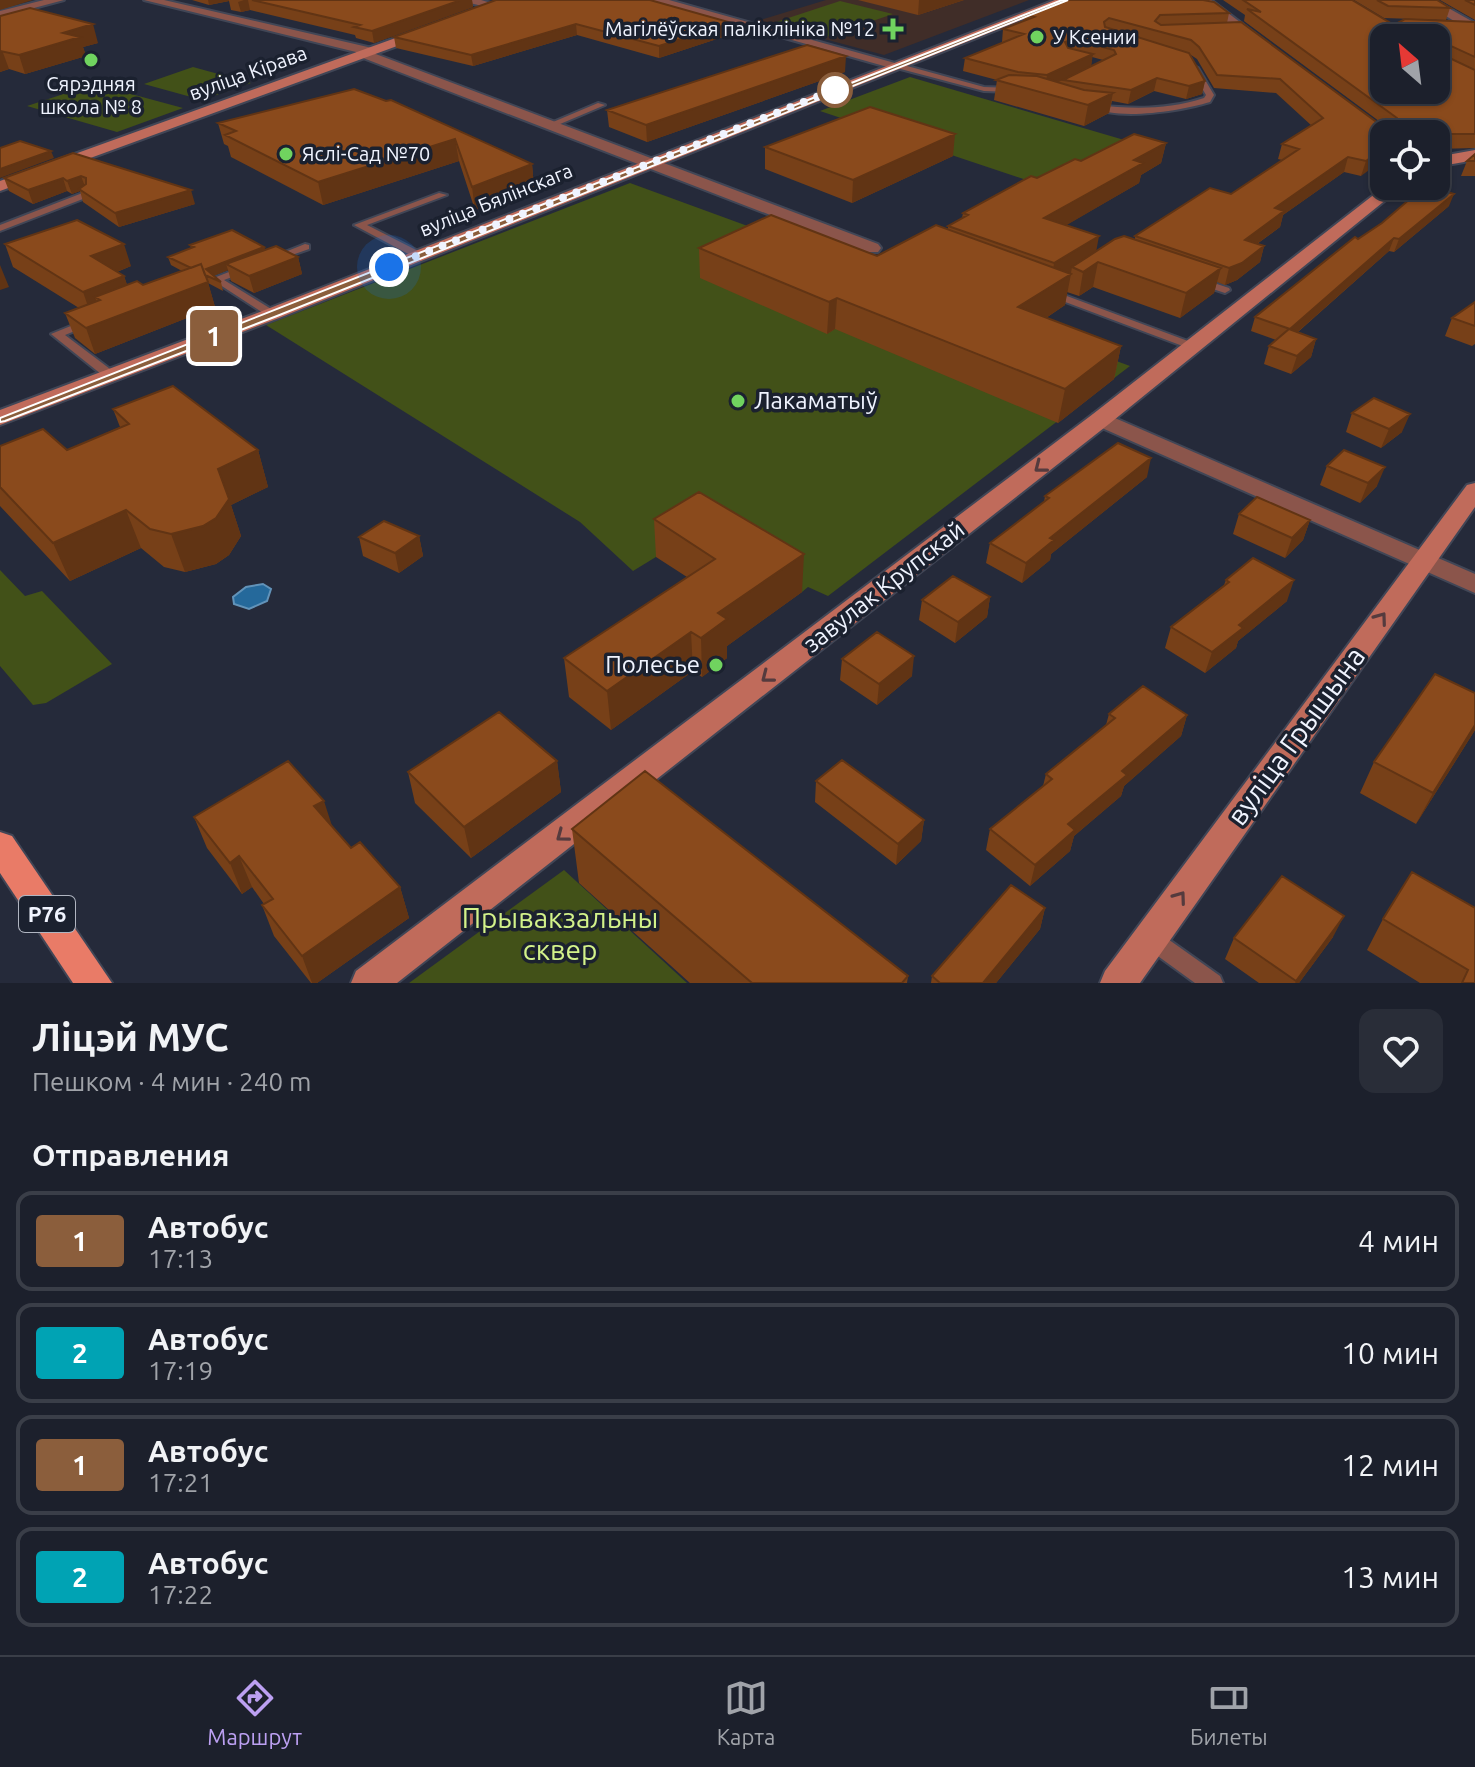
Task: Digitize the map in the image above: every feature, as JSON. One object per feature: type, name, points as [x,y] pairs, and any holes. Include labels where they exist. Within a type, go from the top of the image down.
[{"type":"main road","points":[[466,16],[511,0]]},
{"type":"main road","name":"вуліца Бялінскага","points":[[0,418],[272,314],[1065,0]]},
{"type":"main road","name":"вуліца Кірава","points":[[0,186],[438,26]]},
{"type":"main road","points":[[1450,159],[1475,155]]},
{"type":"main road","name":"завулак Крупскай","points":[[369,983],[1101,419],[1377,200]]},
{"type":"main road","name":"вуліца Грышына","points":[[1118,983],[1475,490]]},
{"type":"main road","name":"Р76","points":[[0,846],[94,983]]},
{"type":"street","points":[[0,14],[58,0]]},
{"type":"street","name":"вуліца Бялінскага","points":[[150,0],[365,52],[872,248]]},
{"type":"street","points":[[463,0],[495,6]]},
{"type":"street","points":[[656,0],[896,65]]},
{"type":"street","points":[[1204,0],[1240,30],[1270,49]]},
{"type":"street","points":[[1426,0],[1473,26]]},
{"type":"street","points":[[204,12],[231,4]]},
{"type":"street","points":[[1450,25],[1473,26]]},
{"type":"street","points":[[1101,419],[1475,584]]},
{"type":"lane","points":[[1081,105],[1123,110],[1161,109],[1207,100],[1210,95],[1208,89],[1191,63],[1183,57]]},
{"type":"lane","points":[[896,65],[984,89],[1023,91]]},
{"type":"lane","points":[[550,125],[601,105]]},
{"type":"lane","points":[[0,228],[85,195]]},
{"type":"lane","points":[[418,255],[359,225],[442,195]]},
{"type":"lane","points":[[272,314],[216,279],[305,247]]},
{"type":"lane","points":[[1183,276],[1225,290]]},
{"type":"lane","points":[[1052,294],[1065,286]]},
{"type":"lane","points":[[1038,289],[1192,346]]},
{"type":"lane","points":[[101,317],[57,334],[110,375]]},
{"type":"lane","points":[[1151,939],[1212,983]]},
{"type":"shaded area","points":[[826,0],[1029,0],[884,55],[757,21]]},
{"type":"green space","points":[[840,1],[893,14],[823,38],[770,24]]},
{"type":"green space","points":[[193,67],[251,83],[202,100],[144,84]]},
{"type":"green space","points":[[910,77],[1131,142],[1050,188],[820,111]]},
{"type":"green space","points":[[94,84],[183,108],[117,132],[27,106]]},
{"type":"green space","name":"Лакаматыў","points":[[630,183],[1130,366],[828,596],[808,587],[802,592],[700,530],[633,571],[580,522],[266,325]]},
{"type":"green space","points":[[0,570],[25,596],[42,591],[112,664],[46,703],[33,705],[0,666]]},
{"type":"green space","name":"Прывакзальны сквер","points":[[564,870],[687,983],[409,983]]},
{"type":"water","points":[[263,584],[271,589],[267,601],[249,609],[234,604],[233,597],[246,587]]},
{"type":"building","points":[[252,0],[461,0],[372,31],[354,27],[360,25]]},
{"type":"building","points":[[496,0],[650,0],[732,23],[659,46],[576,24],[471,55],[394,37]]},
{"type":"building","points":[[1065,0],[1214,2],[1229,13],[1160,15],[1155,21],[1161,25],[1241,22],[1374,120],[1370,120],[1370,158],[1366,161],[1348,157],[1275,208],[1284,211],[1245,240],[1264,246],[1242,263],[1229,268],[1135,236],[1210,188],[1231,194],[1299,149],[1282,144],[1323,118],[1280,79],[1217,75],[1191,40],[1109,18],[1104,22],[1105,27],[1189,53],[1205,81],[1189,86],[1157,78],[1131,90],[1063,80],[1116,54],[1114,50],[1073,39],[1065,42],[1068,48],[1093,54],[1047,75],[1018,72],[965,58],[1024,34],[1003,29],[1034,17],[1025,15]]},
{"type":"building","points":[[1243,0],[1352,0],[1392,24],[1370,24],[1370,98],[1247,9],[1261,12]]},
{"type":"building","points":[[1377,0],[1437,0],[1450,8],[1388,6]]},
{"type":"building","points":[[30,8],[93,24],[63,33],[80,37],[19,55],[0,51],[0,16]]},
{"type":"building","points":[[1405,19],[1475,22],[1475,57],[1450,46],[1450,24],[1396,24]]},
{"type":"building","points":[[807,45],[846,56],[646,125],[607,110]]},
{"type":"building","points":[[1450,58],[1475,70],[1475,134],[1450,134],[1450,120],[1398,120],[1378,104],[1450,104]]},
{"type":"building","points":[[1009,75],[1037,76],[1084,90],[1113,93],[1088,105],[996,80]]},
{"type":"building","points":[[354,89],[391,100],[532,164],[472,187],[455,139],[318,182],[225,135],[236,131],[218,123]]},
{"type":"building","points":[[870,107],[955,134],[853,180],[765,147]]},
{"type":"building","points":[[1134,134],[1166,143],[1134,160],[1143,163],[1044,218],[1099,236],[1054,263],[948,226],[968,215],[963,213],[1031,176],[1037,178],[1075,159],[1081,161]]},
{"type":"building","points":[[20,141],[51,151],[0,169],[0,148]]},
{"type":"building","points":[[73,153],[191,190],[115,213],[79,189],[86,184],[86,178],[81,176],[67,181],[63,178],[28,190],[4,178]]},
{"type":"building","points":[[1409,200],[1447,200],[1399,239],[1394,238],[1290,329],[1255,317],[1355,237],[1358,239]]},
{"type":"building","points":[[771,215],[877,256],[936,225],[1071,274],[1018,307],[1121,346],[1065,389],[837,298],[829,302],[699,248]]},
{"type":"building","points":[[77,220],[124,244],[91,256],[124,276],[83,292],[5,244]]},
{"type":"building","points":[[232,230],[264,247],[206,269],[221,282],[205,275],[201,264],[191,268],[168,257],[194,247],[190,245]]},
{"type":"building","points":[[1124,236],[1221,268],[1186,293],[1098,262],[1083,272],[1072,267]]},
{"type":"building","points":[[276,246],[298,257],[249,276],[226,264]]},
{"type":"building","points":[[201,264],[208,282],[86,328],[65,313],[100,300],[95,297],[137,281],[143,285]]},
{"type":"building","points":[[1475,302],[1475,326],[1452,318]]},
{"type":"building","points":[[1289,329],[1316,339],[1297,356],[1269,346]]},
{"type":"building","points":[[173,386],[258,450],[218,469],[229,499],[216,518],[203,526],[171,534],[150,529],[126,510],[53,543],[0,487],[0,446],[43,429],[67,450],[129,424],[113,409]]},
{"type":"building","points":[[1374,398],[1410,414],[1389,429],[1352,413]]},
{"type":"building","points":[[1118,443],[1151,458],[1050,538],[1054,540],[1026,563],[990,543],[1049,498],[1045,496]]},
{"type":"building","points":[[1344,450],[1385,467],[1368,483],[1327,466]]},
{"type":"building","points":[[699,492],[804,554],[718,613],[727,619],[701,638],[691,632],[607,691],[564,658],[715,559],[654,519]]},
{"type":"building","points":[[1257,497],[1310,520],[1292,538],[1239,514]]},
{"type":"building","points":[[384,521],[419,536],[395,553],[359,537]]},
{"type":"building","points":[[1253,558],[1294,580],[1239,625],[1243,628],[1212,652],[1171,627],[1229,582],[1226,580]]},
{"type":"building","points":[[953,576],[990,597],[958,622],[922,600]]},
{"type":"building","points":[[877,632],[914,656],[879,684],[842,659]]},
{"type":"building","points":[[1435,674],[1475,693],[1475,725],[1433,793],[1374,762]]},
{"type":"building","points":[[1143,686],[1187,715],[1122,771],[1127,775],[1068,824],[1075,830],[1035,865],[990,829],[1052,779],[1046,774],[1115,718],[1109,714]]},
{"type":"building","points":[[499,712],[557,761],[464,827],[408,772]]},
{"type":"building","points":[[842,760],[924,820],[898,844],[816,781]]},
{"type":"building","points":[[288,761],[324,801],[314,806],[351,848],[360,842],[400,887],[302,956],[262,905],[273,899],[239,856],[230,863],[194,817]]},
{"type":"building","points":[[645,771],[908,976],[902,983],[752,983],[572,829]]},
{"type":"building","points":[[1412,872],[1475,908],[1475,983],[1462,983],[1468,970],[1383,919]]},
{"type":"building","points":[[1282,876],[1344,916],[1296,981],[1234,938]]},
{"type":"building","points":[[1011,885],[1045,908],[983,983],[940,983],[932,976]]},
{"type":"bus line","name":"1","points":[[0,418],[272,314],[1065,0]]},
{"type":"place","name":"Магілёўская паліклініка №12","points":[[893,29]]},
{"type":"place","name":"У Ксении","points":[[1037,37]]},
{"type":"place","name":"Сярэдняя школа № 8","points":[[91,60]]},
{"type":"place","name":"Яслі-Сад №70","points":[[286,154]]},
{"type":"place","name":"Лакаматыў","points":[[738,401]]},
{"type":"place","name":"Полесье","points":[[716,665]]},
{"type":"route","points":[[389,267],[844,86],[835,90]]}]
